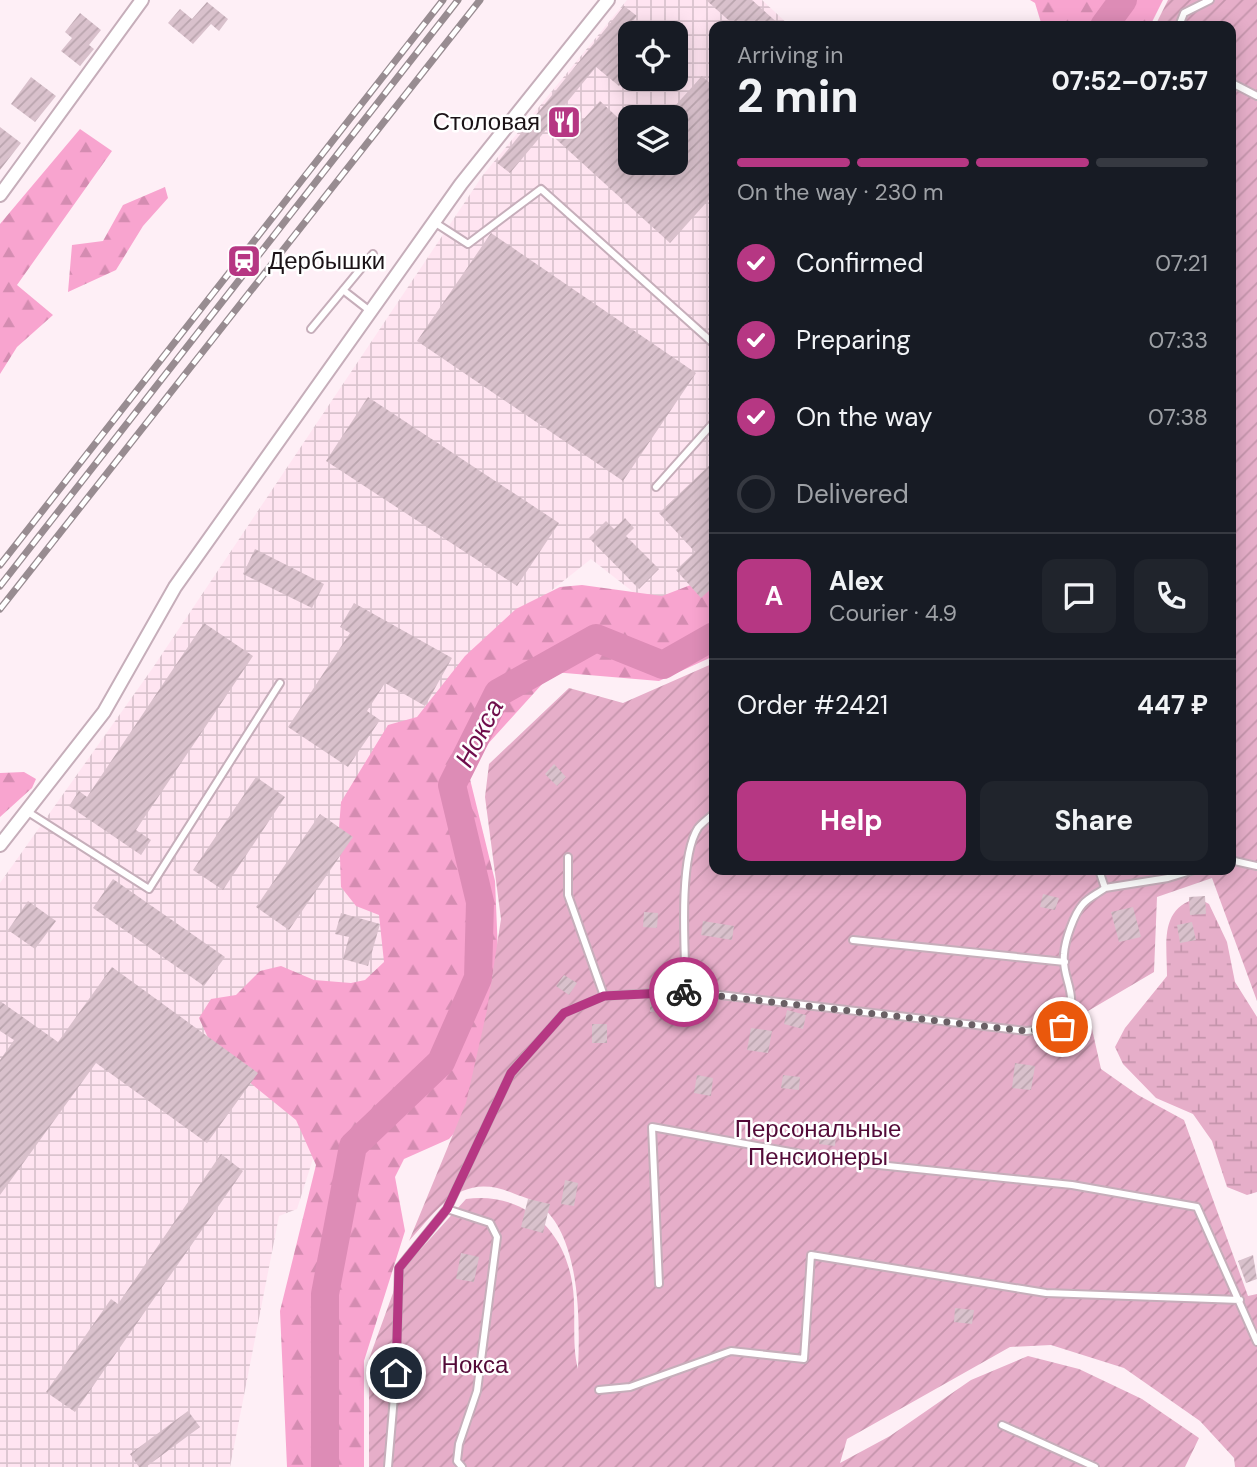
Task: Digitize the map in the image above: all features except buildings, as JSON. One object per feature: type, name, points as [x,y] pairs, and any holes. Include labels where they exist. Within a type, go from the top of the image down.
[{"type":"street","points":[[0,195],[142,0]]},
{"type":"street","points":[[0,845],[104,712],[175,587],[434,222],[608,0]]},
{"type":"lane","points":[[1181,21],[1184,13],[1210,0]]},
{"type":"lane","points":[[1236,85],[1257,96]]},
{"type":"lane","points":[[434,222],[468,244],[541,189],[709,340]]},
{"type":"lane","points":[[311,329],[373,254]]},
{"type":"lane","points":[[343,290],[370,311]]},
{"type":"lane","points":[[656,487],[709,428]]},
{"type":"lane","points":[[28,812],[149,889],[280,683]]},
{"type":"lane","points":[[686,991],[684,927],[688,860],[698,829],[709,818]]},
{"type":"lane","points":[[568,857],[568,895],[604,996]]},
{"type":"lane","points":[[1236,861],[1257,866]]},
{"type":"lane","points":[[1101,875],[1105,888]]},
{"type":"lane","points":[[388,1467],[396,1373],[399,1268],[447,1209],[511,1073],[564,1013],[604,996],[686,991],[1026,1031],[1062,1027],[1070,1016],[1071,988],[1065,962],[1066,945],[1082,904],[1105,888],[1178,875]]},
{"type":"lane","points":[[853,940],[1065,962]]},
{"type":"lane","points":[[659,1283],[652,1128],[840,1161],[1072,1185],[1197,1207],[1257,1342]]},
{"type":"lane","points":[[447,1209],[490,1223],[497,1237],[477,1391],[458,1444],[457,1461],[462,1467]]},
{"type":"lane","points":[[599,1390],[631,1387],[731,1352],[804,1359],[811,1255],[1046,1293],[1240,1300]]},
{"type":"lane","points":[[1002,1425],[1095,1467]]},
{"type":"shaded area","points":[[627,0],[762,0],[785,21],[709,21],[709,595],[664,616],[591,559],[474,652],[390,965],[324,1124],[297,1209],[279,1216],[230,1467],[0,1467],[0,883],[152,669],[483,175]]},
{"type":"green space","points":[[1030,0],[1163,0],[1152,21],[1040,21],[1035,3]]},
{"type":"green space","name":"Персональные Пенсионеры","points":[[1168,0],[1257,0],[1257,1001],[1212,878],[1157,897],[1154,972],[1088,1011],[1101,1069],[1138,1095],[1184,1120],[1248,1296],[1257,1294],[1257,1467],[1235,1467],[1234,1458],[1200,1421],[1124,1368],[1051,1345],[1010,1347],[847,1439],[840,1463],[890,1436],[971,1380],[1028,1356],[1079,1369],[1142,1399],[1199,1438],[1185,1467],[369,1467],[369,1359],[401,1271],[466,1199],[505,1201],[522,1208],[537,1217],[560,1245],[572,1282],[578,1369],[578,1305],[571,1259],[564,1238],[553,1219],[540,1205],[497,1188],[467,1189],[443,1204],[409,1241],[466,1103],[487,1010],[501,919],[485,797],[489,764],[569,688],[623,703],[709,665],[709,875],[1236,875],[1236,21],[1158,21]]},
{"type":"green space","points":[[80,129],[112,151],[17,285],[53,315],[17,347],[0,374],[0,224]]},
{"type":"green space","points":[[165,187],[168,198],[143,226],[116,270],[68,292],[72,245],[103,241],[123,205]]},
{"type":"green space","points":[[709,578],[709,658],[659,681],[553,672],[467,767],[495,881],[498,952],[473,1112],[449,1139],[404,1159],[395,1177],[405,1231],[364,1361],[364,1467],[287,1467],[280,1311],[316,1165],[296,1120],[232,1068],[210,1042],[199,1018],[211,999],[236,995],[260,971],[281,966],[314,980],[351,983],[365,980],[384,962],[379,915],[356,906],[341,887],[339,828],[341,802],[388,725],[417,717],[465,656],[516,609],[560,587],[582,585],[662,596]]},
{"type":"green space","points":[[24,772],[36,779],[32,788],[0,817],[0,773]]},
{"type":"green space","points":[[1198,898],[1209,904],[1227,942],[1235,982],[1257,1017],[1257,1192],[1247,1195],[1227,1187],[1212,1141],[1193,1114],[1156,1098],[1123,1064],[1115,1047],[1125,1028],[1167,976],[1167,939],[1171,918],[1185,903]]},
{"type":"waterway","name":"Нокса","points":[[1108,21],[1123,0]]},
{"type":"waterway","name":"Нокса","points":[[325,1467],[325,1294],[353,1146],[441,1062],[478,978],[480,902],[452,785],[498,693],[596,638],[663,665],[709,639]]},
{"type":"railway","points":[[0,565],[443,0]]},
{"type":"railway","points":[[0,586],[458,0]]},
{"type":"railway","points":[[0,609],[480,0]]},
{"type":"way so far","points":[[684,992],[1026,1031],[1062,1027]]},
{"type":"place","name":"Столовая","points":[[564,122]]},
{"type":"place","name":"Дербышки","points":[[244,261]]},
{"type":"route","points":[[396,1373],[399,1268],[447,1209],[511,1073],[564,1013],[604,996],[684,992]]}]
